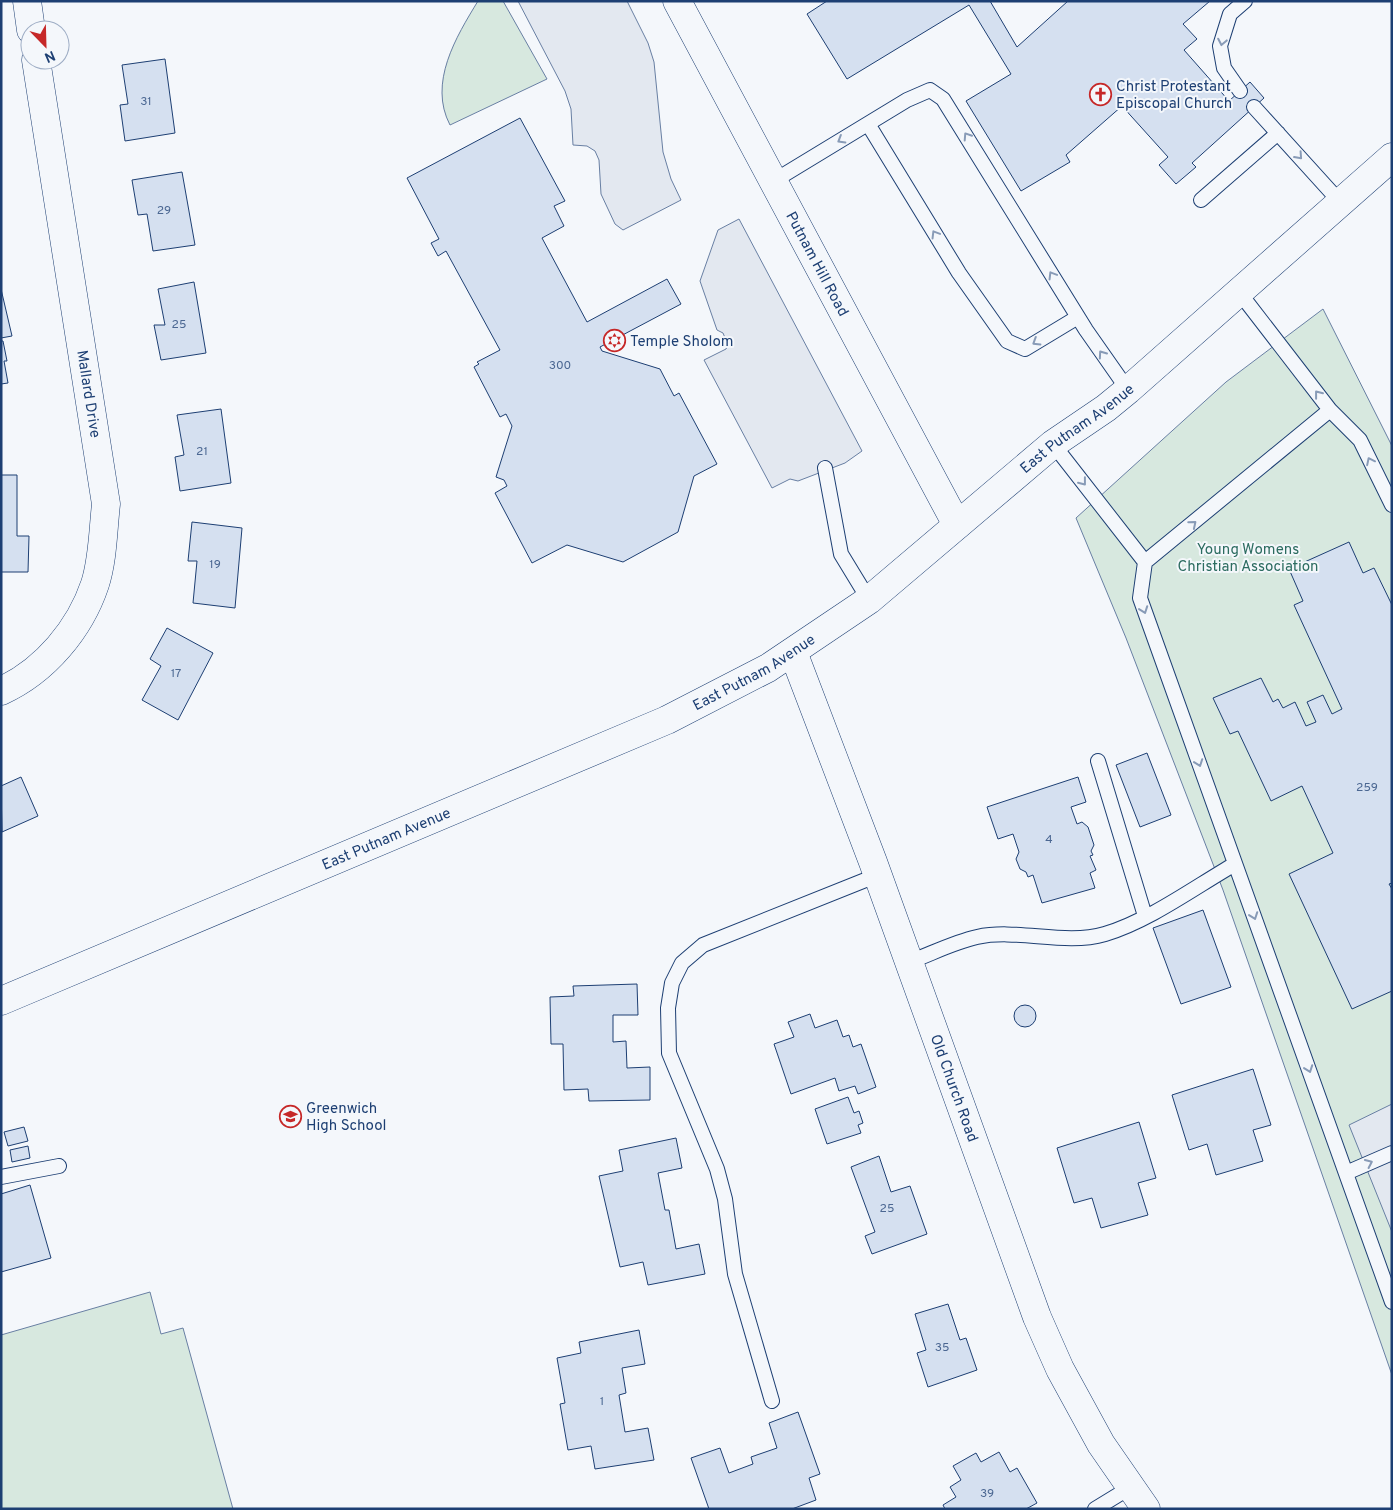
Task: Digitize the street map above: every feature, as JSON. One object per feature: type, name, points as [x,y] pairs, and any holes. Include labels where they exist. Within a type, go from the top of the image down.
[{"type":"street","points":[[27,1],[30,20]]},
{"type":"street","name":"Putnam Hill Road","points":[[677,1],[772,182],[957,525]]},
{"type":"street","name":"Mallard Drive","points":[[1,691],[43,665],[82,613],[95,583],[101,551],[106,504],[38,70]]},
{"type":"street","name":"East Putnam Avenue","points":[[1,1001],[667,720],[768,668],[869,600],[1054,444],[1106,408],[1128,390],[1392,157]]},
{"type":"street","name":"Old Church Road","points":[[793,652],[878,875],[1037,1317],[1060,1369],[1101,1444],[1139,1498]]},
{"type":"lane","points":[[1240,91],[1224,68],[1220,46],[1230,14],[1245,1]]},
{"type":"lane","points":[[772,182],[907,100],[930,90],[943,99],[1078,317],[1128,390]]},
{"type":"lane","points":[[1254,107],[1341,203]]},
{"type":"lane","points":[[868,124],[959,273],[1006,341],[1025,349],[1078,317]]},
{"type":"lane","points":[[1201,200],[1278,133]]},
{"type":"lane","points":[[1239,292],[1330,410],[1360,440],[1392,505]]},
{"type":"lane","points":[[1330,410],[1146,562],[1140,598],[1392,1302]]},
{"type":"lane","points":[[1054,444],[1146,562]]},
{"type":"lane","points":[[826,468],[841,554],[869,600]]},
{"type":"lane","points":[[1098,761],[1145,916]]},
{"type":"lane","points":[[909,962],[977,937],[1017,935],[1070,938],[1104,934],[1145,916],[1235,864]]},
{"type":"lane","points":[[772,1401],[734,1274],[725,1199],[717,1169],[669,1053],[668,1008],[672,982],[682,963],[703,945],[878,875]]},
{"type":"lane","points":[[1346,1174],[1392,1153]]},
{"type":"lane","points":[[1,1177],[59,1166]]},
{"type":"lane","points":[[1095,1509],[1139,1498]]},
{"type":"green space","points":[[478,1],[503,1],[547,79],[450,125],[444,109],[443,77],[454,45]]},
{"type":"green space","name":"Young Womens Christian Association","points":[[1323,309],[1392,446],[1392,1375],[1223,890],[1126,638],[1076,518],[1226,382]]},
{"type":"green space","points":[[150,1292],[161,1334],[183,1328],[233,1509],[1,1509],[1,1335]]},
{"type":"shaded area","points":[[518,1],[627,1],[648,43],[654,62],[663,152],[671,179],[681,200],[623,230],[615,224],[601,194],[599,160],[595,151],[587,146],[573,145],[571,109],[565,91]]},
{"type":"shaded area","points":[[739,219],[862,451],[845,463],[798,481],[790,479],[772,488],[704,360],[726,349],[728,345],[723,333],[717,330],[700,281],[718,230]]},
{"type":"shaded area","points":[[1392,1104],[1392,1232],[1349,1125]]},
{"type":"building","name":"Christ Protestant Episcopal Church","points":[[827,1],[990,1],[1017,47],[1068,1],[1210,1],[1183,24],[1197,39],[1184,50],[1229,101],[1250,82],[1264,98],[1192,163],[1196,167],[1176,184],[1159,165],[1168,157],[1122,106],[1066,155],[1070,162],[1021,191],[966,101],[1011,74],[969,5],[847,79],[807,14]]},
{"type":"building","points":[[165,59],[175,133],[125,141],[120,105],[128,104],[122,65]]},
{"type":"building","points":[[520,118],[565,201],[554,206],[564,226],[542,238],[587,322],[667,279],[681,304],[600,347],[602,351],[660,369],[674,396],[679,393],[717,464],[694,476],[678,532],[623,562],[567,545],[532,563],[495,493],[507,486],[504,480],[496,477],[512,426],[506,414],[500,417],[474,367],[479,364],[477,362],[500,350],[446,251],[438,256],[431,243],[439,239],[407,178]]},
{"type":"building","points":[[182,172],[195,245],[153,251],[147,214],[138,215],[132,180]]},
{"type":"building","points":[[194,282],[206,353],[161,360],[154,325],[165,325],[158,289]]},
{"type":"building","points":[[1,289],[12,336],[1,338]]},
{"type":"building","points":[[1,341],[3,341],[7,361],[4,361],[8,383],[1,384]]},
{"type":"building","points":[[221,409],[231,483],[180,491],[175,457],[184,455],[177,415]]},
{"type":"building","points":[[1,475],[17,475],[17,536],[29,536],[28,572],[1,572]]},
{"type":"building","points":[[192,522],[242,528],[235,608],[193,603],[197,561],[188,561]]},
{"type":"building","points":[[1349,542],[1363,573],[1374,568],[1392,605],[1392,883],[1389,884],[1392,889],[1392,991],[1352,1009],[1289,874],[1333,853],[1302,786],[1271,801],[1238,731],[1230,734],[1213,698],[1261,678],[1273,702],[1278,699],[1283,708],[1295,702],[1306,726],[1316,722],[1307,702],[1323,695],[1332,714],[1342,709],[1294,605],[1303,601],[1289,569]]},
{"type":"building","points":[[167,628],[213,653],[178,720],[142,700],[161,666],[150,659]]},
{"type":"building","points":[[1147,753],[1171,815],[1140,827],[1116,765]]},
{"type":"building","points":[[21,777],[38,816],[2,832],[1,786]]},
{"type":"building","points":[[1078,777],[1086,802],[1071,807],[1077,824],[1082,822],[1088,827],[1094,845],[1091,851],[1093,855],[1090,856],[1096,870],[1090,873],[1095,888],[1042,903],[1033,875],[1028,877],[1026,872],[1020,869],[1016,859],[1019,852],[1013,834],[998,839],[987,807]]},
{"type":"building","points":[[1203,910],[1231,987],[1181,1004],[1153,928]]},
{"type":"building","points":[[637,984],[638,1015],[613,1015],[613,1042],[626,1041],[627,1068],[650,1067],[650,1100],[589,1101],[588,1089],[564,1090],[563,1044],[551,1044],[550,997],[574,996],[573,986]]},
{"type":"building","points":[[1025,1005],[1033,1008],[1036,1016],[1033,1024],[1025,1027],[1017,1024],[1014,1016],[1017,1008]]},
{"type":"building","points":[[810,1014],[815,1028],[837,1020],[843,1037],[849,1035],[853,1047],[861,1044],[876,1087],[858,1094],[855,1086],[839,1091],[835,1078],[791,1094],[774,1044],[794,1037],[788,1022]]},
{"type":"building","points":[[1253,1069],[1271,1125],[1253,1130],[1263,1161],[1216,1175],[1207,1144],[1189,1150],[1172,1095]]},
{"type":"building","points":[[848,1097],[854,1113],[859,1111],[863,1123],[858,1125],[861,1133],[827,1144],[815,1109]]},
{"type":"building","points":[[1139,1122],[1156,1178],[1138,1183],[1148,1215],[1101,1228],[1092,1198],[1074,1203],[1057,1148]]},
{"type":"building","points":[[24,1127],[28,1141],[8,1146],[4,1132]]},
{"type":"building","points":[[676,1138],[682,1168],[658,1173],[665,1210],[669,1210],[676,1249],[699,1244],[705,1274],[648,1285],[643,1262],[620,1267],[599,1176],[623,1171],[619,1150]]},
{"type":"building","points":[[28,1146],[30,1158],[12,1162],[10,1150]]},
{"type":"building","points":[[879,1156],[891,1192],[910,1186],[927,1234],[872,1254],[865,1236],[875,1232],[851,1167]]},
{"type":"building","points":[[30,1185],[51,1258],[1,1272],[1,1194]]},
{"type":"building","points":[[948,1304],[960,1340],[966,1338],[977,1370],[928,1387],[917,1353],[926,1350],[915,1314]]},
{"type":"building","points":[[639,1330],[645,1364],[622,1368],[626,1393],[619,1395],[625,1432],[648,1428],[654,1460],[595,1469],[591,1446],[568,1450],[560,1404],[565,1403],[557,1358],[581,1353],[579,1342]]},
{"type":"building","points":[[798,1412],[820,1474],[809,1478],[816,1500],[792,1509],[709,1509],[691,1458],[720,1448],[729,1473],[753,1464],[751,1457],[777,1448],[769,1423]]},
{"type":"building","points":[[999,1452],[1010,1472],[1017,1468],[1037,1503],[1026,1509],[945,1509],[943,1505],[956,1497],[950,1487],[961,1480],[953,1466],[976,1453],[981,1462]]},
{"type":"place","name":"Christ Protestant Episcopal Church","points":[[1100,95]]},
{"type":"place","name":"Temple Sholom","points":[[614,341]]},
{"type":"place","name":"Greenwich High School","points":[[290,1117]]}]
